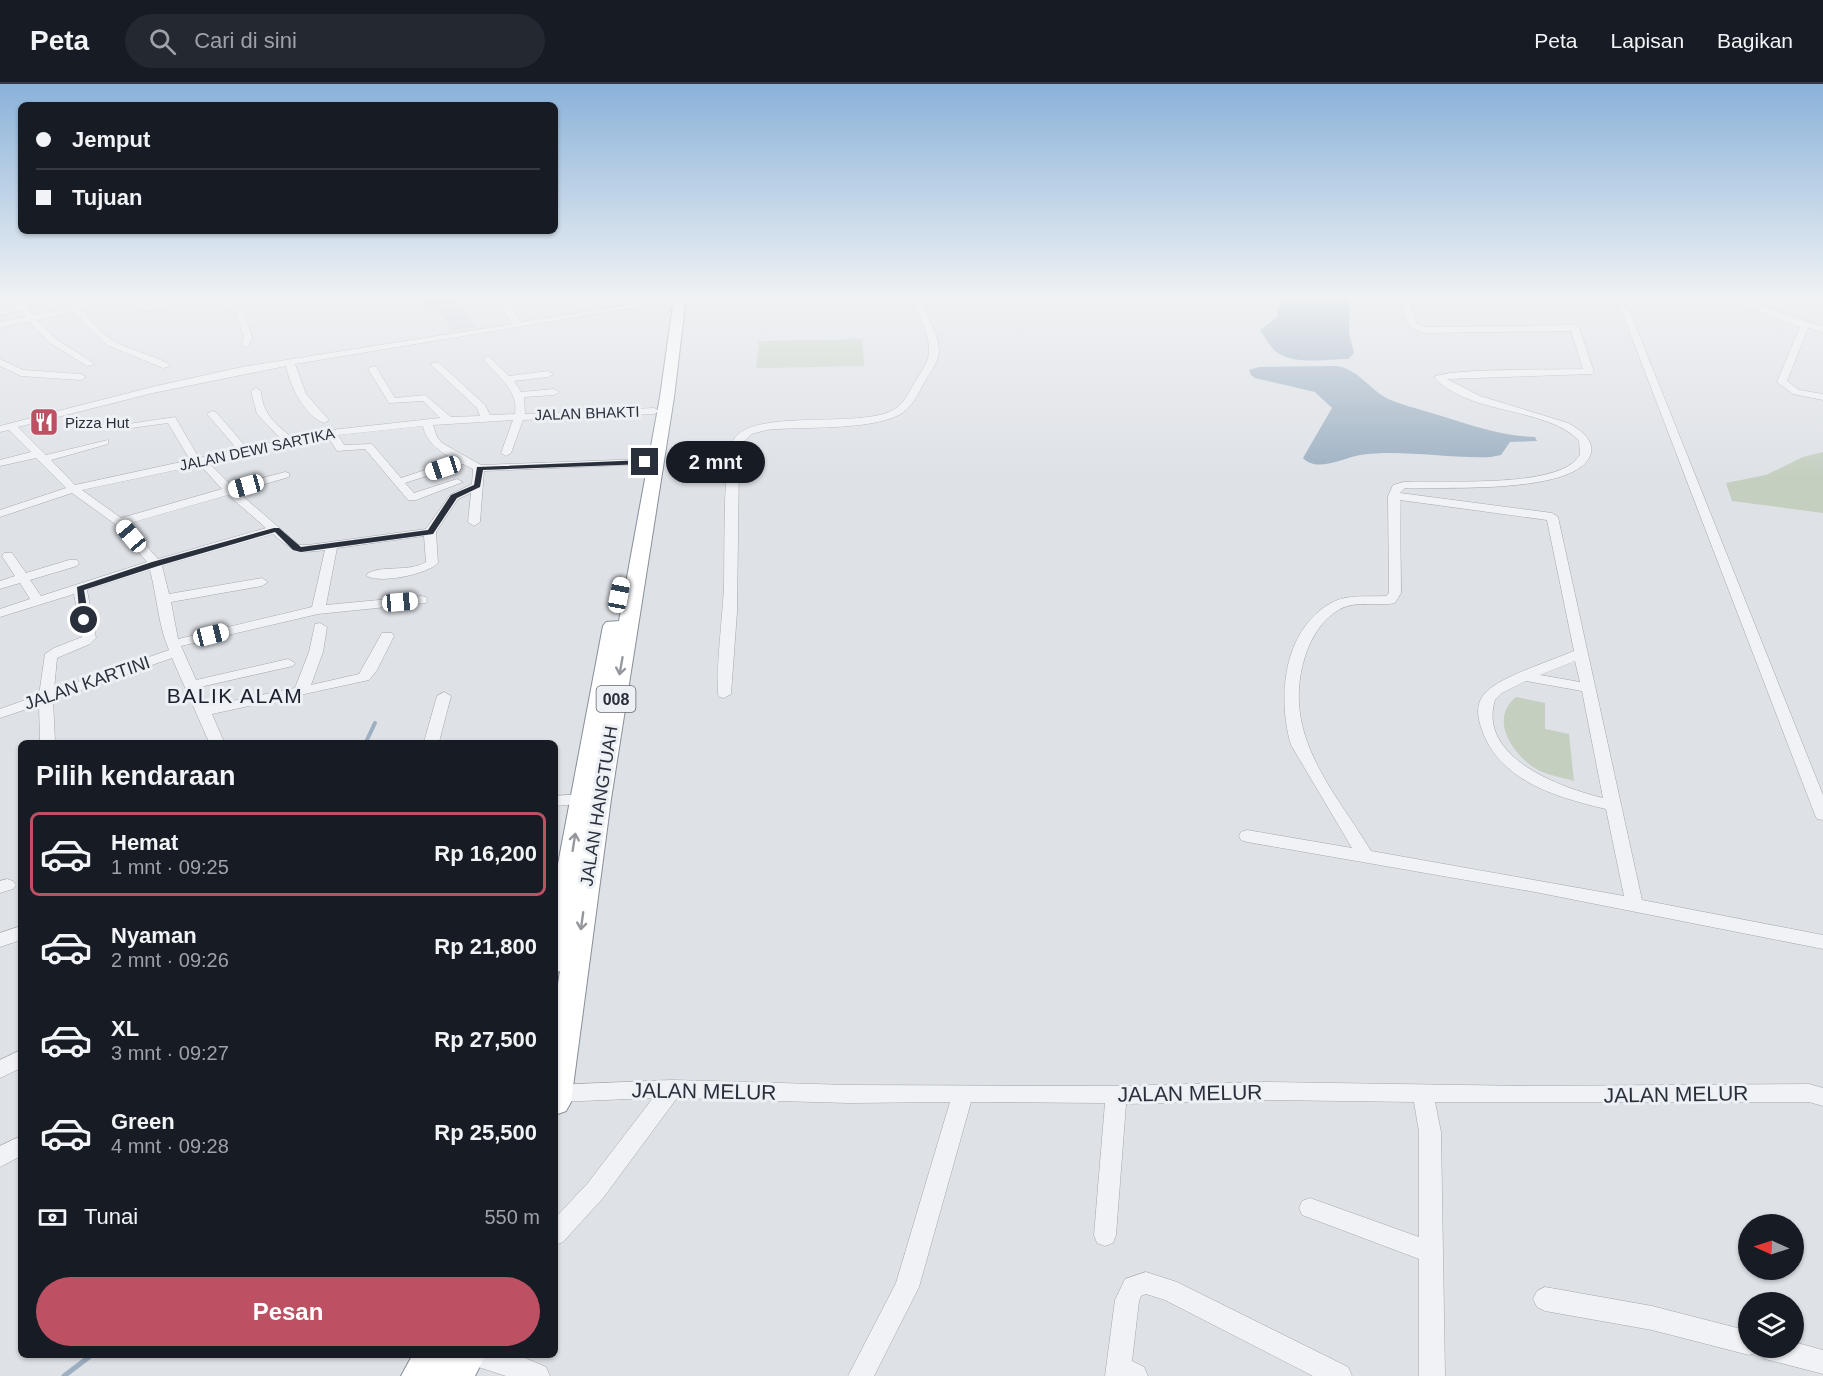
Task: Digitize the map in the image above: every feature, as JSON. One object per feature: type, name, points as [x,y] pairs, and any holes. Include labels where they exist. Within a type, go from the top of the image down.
[{"type":"highway","name":"JALAN HANGTUAH","points":[[558,927],[560,903],[580,799],[602,729],[667,357]]},
{"type":"highway","name":"JALAN HANGTUAH","points":[[558,1081],[602,729],[654,411],[665,374]]},
{"type":"highway","points":[[420,1376],[433,1358]]},
{"type":"highway","points":[[453,1376],[465,1358]]},
{"type":"street","points":[[79,357],[90,364]]},
{"type":"street","points":[[142,357],[161,362],[166,366]]},
{"type":"street","points":[[4,427],[179,382],[306,357]]},
{"type":"street","points":[[179,382],[319,357]]},
{"type":"street","points":[[724,694],[724,662],[730,624],[732,567],[730,515],[735,458],[740,437],[765,428],[883,417],[902,408],[910,399],[934,357]]},
{"type":"street","points":[[1364,854],[1308,764],[1298,742],[1289,705],[1298,655],[1309,633],[1326,613],[1340,604],[1390,600],[1395,592],[1394,496],[1397,487],[1549,478],[1577,467],[1583,461],[1587,451],[1585,441],[1579,434],[1564,425],[1459,391],[1439,377],[1589,372],[1584,357]]},
{"type":"street","points":[[1644,357],[1823,814]]},
{"type":"street","points":[[1792,357],[1782,382],[1784,385],[1796,392],[1823,397]]},
{"type":"street","points":[[488,359],[508,379],[522,403],[520,416],[506,453]]},
{"type":"street","points":[[0,362],[8,368],[27,374],[81,377]]},
{"type":"street","points":[[290,362],[294,382],[312,410],[324,420]]},
{"type":"street","points":[[435,364],[481,407],[486,418]]},
{"type":"street","points":[[374,369],[392,401],[425,398],[448,420]]},
{"type":"street","points":[[508,379],[548,374]]},
{"type":"street","points":[[256,391],[256,403],[269,425],[291,442]]},
{"type":"street","points":[[518,395],[554,392]]},
{"type":"street","name":"JALAN BHAKTI","points":[[520,416],[654,411]]},
{"type":"street","points":[[212,414],[245,452]]},
{"type":"street","name":"JALAN DEWI SARTIKA","points":[[0,514],[73,489],[331,433],[448,420],[520,416]]},
{"type":"street","points":[[128,427],[171,419],[184,445],[199,461],[298,549],[430,532]]},
{"type":"street","points":[[427,422],[427,430],[437,443],[479,468],[645,462]]},
{"type":"street","points":[[4,427],[41,456],[73,489],[119,522],[155,564],[164,599],[168,632],[216,740]]},
{"type":"street","points":[[331,433],[343,449],[368,446],[414,498],[457,482]]},
{"type":"street","points":[[0,463],[104,442]]},
{"type":"street","points":[[398,482],[466,460]]},
{"type":"street","points":[[474,522],[479,468]]},
{"type":"street","points":[[119,522],[285,475]]},
{"type":"street","points":[[372,575],[417,570],[429,566],[432,563],[430,532],[454,497],[477,486]]},
{"type":"street","points":[[1394,496],[1552,517],[1589,688],[1611,805],[1634,904]]},
{"type":"street","points":[[0,614],[155,564],[276,529]]},
{"type":"street","points":[[318,610],[332,545]]},
{"type":"street","points":[[7,561],[38,601]]},
{"type":"street","points":[[0,585],[73,563]]},
{"type":"street","points":[[164,599],[262,582]]},
{"type":"street","points":[[48,740],[46,697],[50,657],[58,650],[83,643],[89,638],[80,589]]},
{"type":"street","name":"JALAN KARTINI","points":[[0,714],[174,648],[318,610],[421,600]]},
{"type":"street","points":[[301,691],[316,652],[320,627]]},
{"type":"street","points":[[203,712],[364,677],[370,670],[387,636]]},
{"type":"street","points":[[1582,654],[1506,684],[1490,696],[1484,713],[1488,735],[1501,753],[1525,773],[1551,787],[1611,805]]},
{"type":"street","points":[[192,685],[288,663]]},
{"type":"street","points":[[1527,677],[1589,688]]},
{"type":"street","points":[[432,740],[444,696]]},
{"type":"street","points":[[558,801],[580,799]]},
{"type":"street","points":[[1246,836],[1364,854],[1823,942]]},
{"type":"street","points":[[0,940],[18,934]]},
{"type":"street","points":[[0,1070],[18,1060]]},
{"type":"street","points":[[558,1230],[595,1191],[672,1089]]},
{"type":"street","name":"JALAN MELUR","points":[[558,1097],[592,1090],[672,1089],[837,1094],[1116,1095],[1267,1091],[1423,1095],[1809,1093],[1823,1097]]},
{"type":"street","points":[[861,1376],[907,1287],[963,1094]]},
{"type":"street","points":[[1105,1235],[1116,1095]]},
{"type":"street","points":[[1423,1095],[1430,1132],[1432,1376]]},
{"type":"street","points":[[0,1157],[18,1147]]},
{"type":"street","points":[[1310,1208],[1432,1253]]},
{"type":"street","points":[[1124,1373],[1127,1300],[1133,1287],[1146,1283],[1169,1290],[1340,1376]]},
{"type":"street","points":[[1545,1299],[1652,1318],[1738,1340]]},
{"type":"street","points":[[1804,1357],[1823,1362]]},
{"type":"street","points":[[488,1358],[537,1376]]},
{"type":"green space","points":[[757,357],[863,357],[864,366],[756,368]]},
{"type":"green space","points":[[1823,452],[1823,513],[1732,501],[1726,483],[1766,475],[1803,457]]},
{"type":"green space","points":[[1516,697],[1545,703],[1545,729],[1569,734],[1574,781],[1538,770],[1517,752],[1506,734],[1504,724],[1504,715],[1508,705]]},
{"type":"water","points":[[1288,357],[1350,357],[1309,360]]},
{"type":"water","points":[[1336,366],[1350,370],[1380,394],[1398,403],[1484,429],[1535,437],[1537,441],[1510,442],[1501,455],[1491,457],[1376,453],[1323,464],[1309,462],[1303,458],[1332,408],[1315,392],[1255,378],[1249,370],[1259,367]]},
{"type":"waterway","points":[[367,740],[375,723]]},
{"type":"waterway","points":[[64,1376],[88,1358]]},
{"type":"place","name":"Pizza Hut","points":[[44,422]]},
{"type":"district","name":"BALIK ALAM","points":[[235,695]]},
{"type":"route","points":[[84,620],[80,589],[155,564],[276,529],[296,548],[301,549],[430,532],[454,497],[477,486],[479,468],[645,462]]}]
